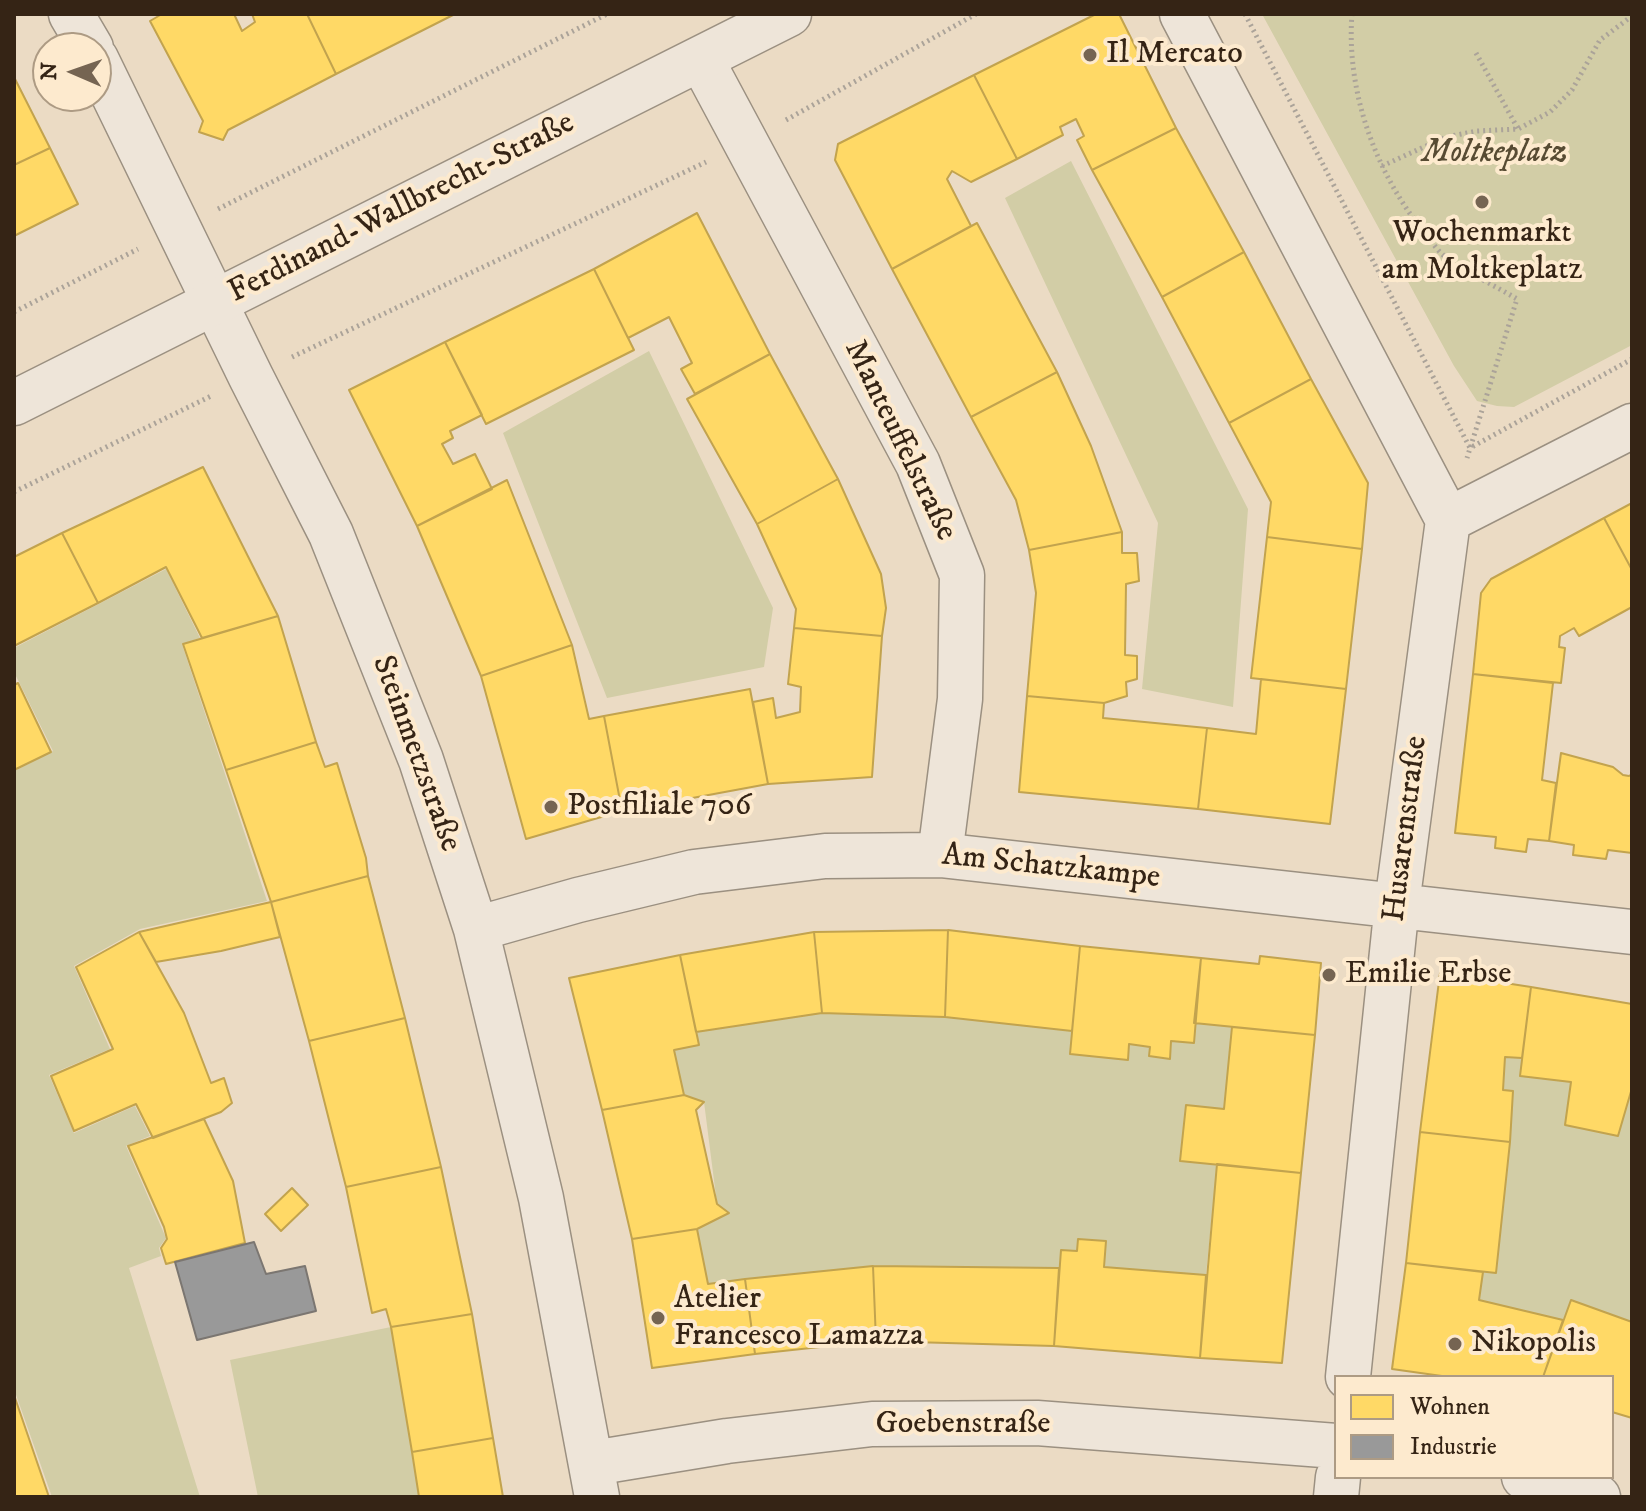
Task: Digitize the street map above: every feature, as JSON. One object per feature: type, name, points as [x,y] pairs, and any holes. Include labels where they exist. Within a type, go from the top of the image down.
[{"type":"street","points":[[71,14],[82,32]]},
{"type":"street","name":"Ferdinand-Wallbrecht-Straße","points":[[14,403],[789,14]]},
{"type":"street","points":[[1182,14],[1448,520],[1632,426]]},
{"type":"street","name":"Manteuffelstraße","points":[[701,59],[918,464],[962,575],[960,699],[940,855]]},
{"type":"street","name":"Steinmetzstraße","points":[[112,92],[331,534],[421,760],[476,929],[541,1198],[595,1480]]},
{"type":"street","name":"Husarenstraße","points":[[1348,1375],[1397,904],[1448,520]]},
{"type":"street","name":"Am Schatzkampe","points":[[476,929],[694,872],[825,856],[940,855],[1632,932]]},
{"type":"street","name":"Goebenstraße","points":[[595,1480],[727,1441],[872,1424],[1037,1423],[1334,1446]]},
{"type":"street","points":[[1531,1479],[1598,1497]]},
{"type":"path","points":[[14,312],[607,14]]},
{"type":"path","points":[[14,492],[745,143],[976,14]]},
{"type":"path","points":[[1245,14],[1470,448]]},
{"type":"path","points":[[1352,14],[1349,45],[1358,100],[1382,166],[1402,205],[1442,254],[1517,299],[1448,520]]},
{"type":"path","points":[[1382,166],[1446,137],[1477,131],[1518,129],[1550,112],[1572,90],[1600,40],[1632,16]]},
{"type":"path","points":[[1476,53],[1518,129]]},
{"type":"path","points":[[1470,448],[1632,359]]},
{"type":"green space","name":"Moltkeplatz","points":[[1262,14],[1632,14],[1632,345],[1514,407],[1477,401],[1454,366]]},
{"type":"green space","points":[[1071,161],[1248,509],[1233,707],[1142,689],[1158,523],[1005,198]]},
{"type":"green space","points":[[649,351],[773,608],[764,667],[607,698],[503,433]]},
{"type":"green space","points":[[166,569],[200,638],[182,644],[267,901],[140,929],[74,966],[110,1049],[49,1075],[74,1133],[135,1106],[150,1136],[126,1146],[166,1238],[159,1248],[161,1256],[129,1268],[200,1497],[52,1497],[14,1389],[14,771],[53,751],[14,672],[14,648]]},
{"type":"green space","points":[[822,1013],[945,1017],[1072,1031],[1070,1054],[1128,1059],[1129,1044],[1150,1047],[1149,1056],[1170,1059],[1171,1041],[1194,1043],[1194,1023],[1232,1027],[1224,1109],[1187,1105],[1217,1164],[1206,1275],[1104,1267],[1106,1242],[1077,1251],[1061,1250],[1059,1268],[873,1266],[708,1284],[697,1229],[717,1204],[704,1102],[684,1095],[674,1050],[696,1032]]},
{"type":"green space","points":[[1505,1057],[1522,1058],[1520,1076],[1571,1082],[1565,1125],[1618,1136],[1632,1088],[1632,1322],[1571,1301],[1563,1320],[1479,1300],[1483,1272],[1496,1273],[1513,1092],[1503,1090]]},
{"type":"green space","points":[[391,1327],[419,1497],[258,1497],[230,1360]]},
{"type":"building: Wohnen","points":[[162,14],[234,14],[242,31],[255,22],[252,14],[307,14],[336,74],[228,130],[223,140],[199,132],[203,121],[150,21]]},
{"type":"building: Wohnen","points":[[307,14],[455,14],[336,74]]},
{"type":"building: Wohnen","points":[[1096,14],[1119,14],[1176,128],[1092,170],[1077,140],[1084,136],[1076,119],[1060,127],[1063,135],[1017,159],[974,75]]},
{"type":"building: Wohnen","points":[[974,75],[1017,159],[971,182],[952,171],[947,179],[971,226],[892,269],[835,160],[838,144]]},
{"type":"building: Wohnen","points":[[14,77],[50,148],[14,165]]},
{"type":"building: Wohnen","points":[[1176,128],[1244,252],[1162,297],[1092,170]]},
{"type":"building: Wohnen","points":[[50,148],[78,204],[14,236],[14,165]]},
{"type":"building: Wohnen","points":[[697,213],[770,354],[695,394],[681,369],[692,363],[669,317],[628,338],[594,269]]},
{"type":"building: Wohnen","points":[[977,223],[1057,372],[971,417],[892,269]]},
{"type":"building: Wohnen","points":[[1244,252],[1311,379],[1229,423],[1162,297]]},
{"type":"building: Wohnen","points":[[594,269],[634,350],[486,424],[445,342]]},
{"type":"building: Wohnen","points":[[445,342],[482,415],[450,431],[453,438],[442,444],[453,464],[475,454],[492,489],[417,526],[349,390]]},
{"type":"building: Wohnen","points":[[770,354],[838,479],[757,524],[687,399]]},
{"type":"building: Wohnen","points":[[1057,372],[1091,446],[1122,532],[1029,550],[1016,500],[971,417]]},
{"type":"building: Wohnen","points":[[1311,379],[1368,483],[1362,549],[1267,537],[1271,502],[1229,423]]},
{"type":"building: Wohnen","points":[[203,467],[278,616],[202,638],[166,567],[98,603],[62,533]]},
{"type":"building: Wohnen","points":[[838,479],[881,574],[886,608],[882,636],[794,628],[796,609],[757,524]]},
{"type":"building: Wohnen","points":[[507,480],[572,645],[481,676],[417,526]]},
{"type":"building: Wohnen","points":[[1632,503],[1632,570],[1604,518]]},
{"type":"building: Wohnen","points":[[1604,518],[1632,570],[1632,607],[1579,636],[1574,628],[1560,636],[1559,647],[1565,648],[1561,683],[1473,674],[1481,593],[1491,579]]},
{"type":"building: Wohnen","points":[[1122,532],[1122,553],[1137,553],[1139,581],[1126,584],[1125,655],[1137,656],[1137,679],[1126,682],[1127,696],[1104,703],[1027,696],[1036,593],[1029,550]]},
{"type":"building: Wohnen","points":[[62,533],[98,603],[14,646],[14,557]]},
{"type":"building: Wohnen","points":[[1267,537],[1362,549],[1346,689],[1251,678]]},
{"type":"building: Wohnen","points":[[278,616],[316,742],[226,770],[183,644]]},
{"type":"building: Wohnen","points":[[794,628],[882,636],[872,777],[768,784],[753,702],[773,698],[776,718],[800,712],[801,687],[788,684]]},
{"type":"building: Wohnen","points":[[572,645],[589,719],[604,716],[622,811],[526,839],[481,676]]},
{"type":"building: Wohnen","points":[[1473,674],[1553,683],[1542,780],[1556,783],[1549,841],[1528,839],[1526,852],[1495,848],[1496,837],[1455,833]]},
{"type":"building: Wohnen","points":[[1261,679],[1346,689],[1330,824],[1198,809],[1207,728],[1256,734]]},
{"type":"building: Wohnen","points":[[18,683],[51,752],[14,770],[14,685]]},
{"type":"building: Wohnen","points":[[750,689],[768,784],[622,811],[604,716]]},
{"type":"building: Wohnen","points":[[1027,696],[1104,703],[1103,718],[1207,728],[1198,809],[1019,792]]},
{"type":"building: Wohnen","points":[[316,742],[325,767],[337,763],[366,858],[368,876],[271,902],[226,770]]},
{"type":"building: Wohnen","points":[[1561,753],[1613,767],[1623,775],[1632,774],[1632,853],[1608,850],[1606,859],[1573,855],[1574,845],[1549,841]]},
{"type":"building: Wohnen","points":[[368,876],[405,1018],[309,1041],[271,902]]},
{"type":"building: Wohnen","points":[[271,902],[280,937],[221,951],[156,962],[139,932]]},
{"type":"building: Wohnen","points":[[948,930],[945,1017],[822,1013],[814,932]]},
{"type":"building: Wohnen","points":[[948,930],[1080,946],[1072,1031],[945,1017]]},
{"type":"building: Wohnen","points":[[139,932],[184,1013],[211,1083],[224,1078],[232,1103],[221,1112],[153,1138],[136,1104],[74,1131],[51,1076],[113,1049],[76,967]]},
{"type":"building: Wohnen","points":[[814,932],[822,1013],[696,1032],[680,955]]},
{"type":"building: Wohnen","points":[[1080,946],[1201,958],[1194,1043],[1171,1041],[1170,1059],[1149,1056],[1150,1047],[1129,1044],[1128,1060],[1070,1054]]},
{"type":"building: Wohnen","points":[[680,955],[699,1045],[674,1050],[684,1095],[602,1110],[569,978]]},
{"type":"building: Wohnen","points":[[1260,956],[1321,963],[1315,1035],[1194,1023],[1201,958],[1259,964]]},
{"type":"building: Wohnen","points":[[1440,973],[1531,987],[1522,1058],[1505,1057],[1503,1090],[1513,1091],[1510,1142],[1420,1132]]},
{"type":"building: Wohnen","points":[[1531,987],[1632,1004],[1632,1088],[1618,1136],[1565,1125],[1571,1082],[1520,1076]]},
{"type":"building: Wohnen","points":[[405,1018],[441,1167],[346,1187],[309,1041]]},
{"type":"building: Wohnen","points":[[1232,1027],[1315,1035],[1301,1173],[1180,1161],[1186,1105],[1224,1109]]},
{"type":"building: Wohnen","points":[[684,1095],[704,1102],[696,1110],[717,1204],[729,1213],[697,1229],[632,1239],[602,1110]]},
{"type":"building: Wohnen","points":[[204,1119],[233,1181],[245,1243],[166,1264],[161,1248],[167,1239],[164,1227],[128,1146]]},
{"type":"building: Wohnen","points":[[1420,1132],[1510,1142],[1496,1273],[1406,1263]]},
{"type":"building: Wohnen","points":[[1217,1164],[1301,1173],[1282,1363],[1200,1358]]},
{"type":"building: Wohnen","points":[[441,1167],[472,1314],[391,1327],[386,1309],[372,1313],[346,1187]]},
{"type":"building: Wohnen","points":[[292,1188],[308,1205],[281,1231],[265,1214]]},
{"type":"building: Wohnen","points":[[697,1229],[708,1284],[745,1279],[755,1354],[652,1368],[632,1239]]},
{"type":"building: Wohnen","points":[[1078,1239],[1106,1241],[1104,1267],[1206,1275],[1200,1358],[1054,1346],[1061,1250],[1077,1251]]},
{"type":"building: Wohnen","points":[[1406,1263],[1483,1272],[1479,1300],[1563,1320],[1544,1375],[1435,1375],[1392,1369]]},
{"type":"building: Wohnen","points":[[873,1266],[1059,1268],[1054,1346],[876,1341]]},
{"type":"building: Wohnen","points":[[873,1266],[876,1341],[755,1354],[745,1279]]},
{"type":"building: Wohnen","points":[[1571,1300],[1632,1322],[1632,1418],[1614,1413],[1614,1375],[1544,1375]]},
{"type":"building: Wohnen","points":[[472,1314],[493,1438],[412,1452],[391,1327]]},
{"type":"building: Wohnen","points":[[14,1395],[49,1497],[14,1497]]},
{"type":"building: Wohnen","points":[[493,1438],[503,1497],[419,1497],[412,1452]]},
{"type":"building: Industrie","points":[[254,1242],[266,1274],[305,1266],[316,1311],[197,1340],[175,1262]]},
{"type":"place","name":"Il Mercato","points":[[1090,55]]},
{"type":"place","name":"Wochenmarkt am Moltkeplatz","points":[[1482,202]]},
{"type":"place","name":"Postfiliale 706","points":[[551,807]]},
{"type":"place","name":"Emilie Erbse","points":[[1329,975]]},
{"type":"place","name":"Atelier Francesco Lamazza","points":[[658,1318]]},
{"type":"place","name":"Nikopolis","points":[[1455,1344]]}]
